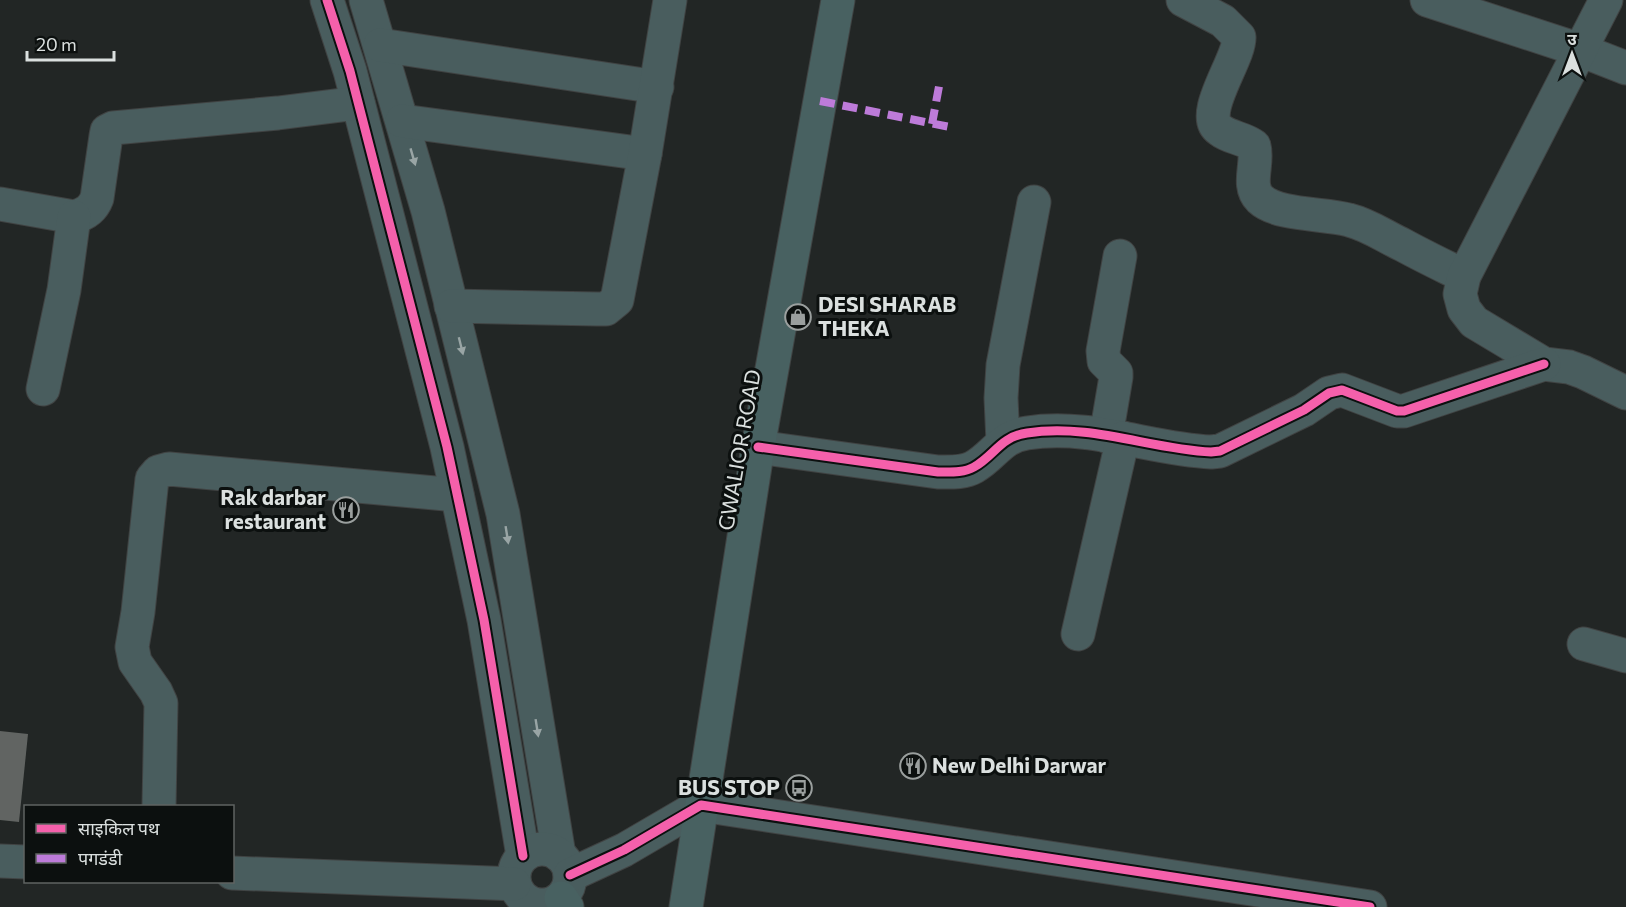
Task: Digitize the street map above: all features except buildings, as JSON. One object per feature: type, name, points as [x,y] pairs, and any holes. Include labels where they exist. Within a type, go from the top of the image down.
[{"type":"main road","name":"GWALIOR ROAD","points":[[686,907],[758,447],[838,0]]},
{"type":"street","points":[[327,0],[358,103],[447,447],[483,620],[519,870],[516,890],[525,900],[537,906],[550,904],[564,884],[701,805],[1370,907]]},
{"type":"street","points":[[366,0],[428,211],[503,514],[564,884]]},
{"type":"street","points":[[451,306],[606,309],[617,300],[657,87],[670,0]]},
{"type":"street","points":[[1183,0],[1223,21],[1239,37],[1237,52],[1216,99],[1213,110],[1214,122],[1220,131],[1248,141],[1254,146],[1253,186],[1259,198],[1275,207],[1307,214],[1338,217],[1374,228],[1400,244],[1464,276]]},
{"type":"street","points":[[1427,0],[1580,50],[1626,68]]},
{"type":"street","points":[[1606,0],[1464,276],[1460,294],[1464,309],[1474,322],[1544,364],[1569,367],[1626,393]]},
{"type":"street","points":[[380,45],[657,87]]},
{"type":"street","points":[[0,204],[74,217],[83,215],[94,205],[106,135],[107,131],[112,128],[278,113],[358,103]]},
{"type":"street","points":[[402,121],[645,154]]},
{"type":"street","points":[[1003,442],[1001,398],[1003,365],[1034,202]]},
{"type":"street","points":[[43,389],[64,290],[74,217]]},
{"type":"street","points":[[1078,634],[1114,437],[1116,373],[1104,361],[1103,351],[1120,256]]},
{"type":"street","points":[[758,447],[938,472],[960,472],[974,467],[1014,435],[1030,432],[1061,430],[1199,451],[1220,451],[1304,410],[1334,391],[1342,390],[1397,411],[1404,411],[1544,364]]},
{"type":"street","points":[[159,805],[161,703],[135,662],[132,647],[138,612],[152,479],[158,472],[169,469],[457,495]]},
{"type":"street","points":[[1584,644],[1626,656]]},
{"type":"street","points":[[234,873],[519,870],[541,849],[553,852],[564,884]]},
{"type":"street","points":[[0,861],[24,862]]},
{"type":"marked path","points":[[932,124],[940,81]]},
{"type":"marked path","points":[[820,101],[950,127]]},
{"type":"cycle path","points":[[327,0],[350,71],[447,447],[484,620],[523,856]]},
{"type":"cycle path","points":[[758,447],[938,472],[970,469],[1010,438],[1027,433],[1050,431],[1074,431],[1211,452],[1220,451],[1304,410],[1329,393],[1342,390],[1397,411],[1404,411],[1544,364]]},
{"type":"cycle path","points":[[570,875],[624,850],[701,805],[1370,907]]},
{"type":"place","name":"DESI SHARAB THEKA","points":[[798,317]]},
{"type":"place","name":"Rak darbar restaurant","points":[[346,510]]},
{"type":"place","name":"New Delhi Darwar","points":[[913,766]]},
{"type":"place","name":"BUS STOP","points":[[799,788]]}]
